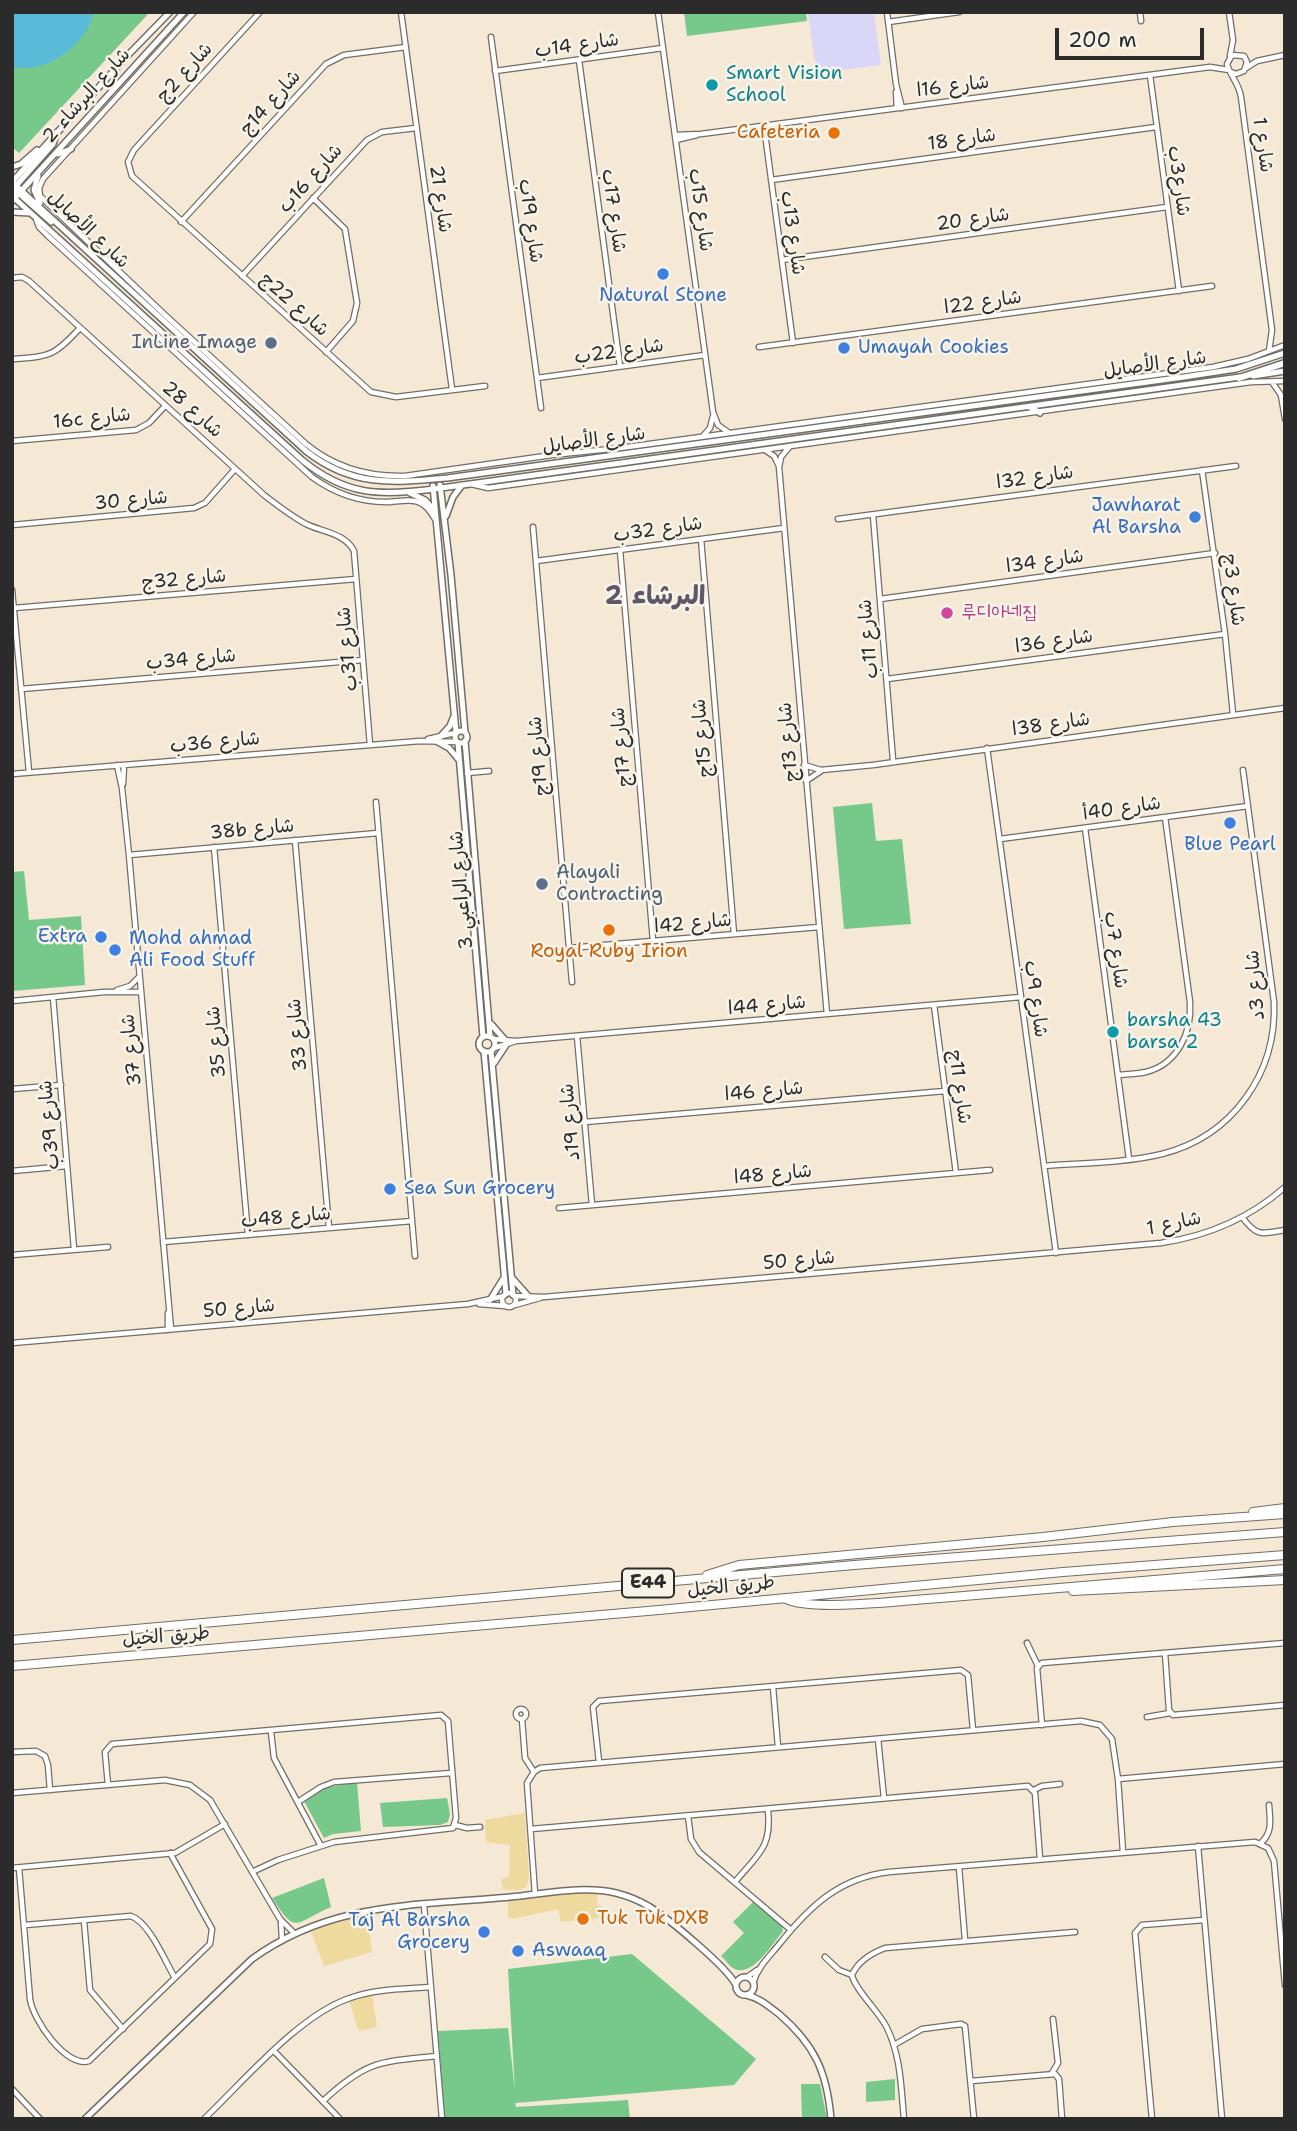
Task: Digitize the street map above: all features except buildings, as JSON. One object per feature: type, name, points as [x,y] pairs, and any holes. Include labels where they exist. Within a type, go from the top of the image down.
[{"type":"highway","points":[[1231,1519],[1244,1513],[1285,1508]]},
{"type":"highway","points":[[703,1578],[720,1569],[739,1565],[1173,1522],[1285,1514]]},
{"type":"highway","name":"طريق الخيل","points":[[12,1640],[703,1578],[1285,1532]]},
{"type":"highway","name":"طريق الخيل","points":[[12,1666],[1091,1569],[1285,1555]]},
{"type":"highway","points":[[785,1598],[797,1604],[814,1605],[897,1601],[1281,1569]]},
{"type":"highway","points":[[1060,1589],[1096,1592],[1285,1580]]},
{"type":"main road","points":[[1239,378],[1285,363]]},
{"type":"street","name":"شارع البرشاء 2","points":[[14,190],[43,147],[170,12]]},
{"type":"street","name":"شارع البرشاء 2","points":[[14,190],[40,171],[184,12]]},
{"type":"street","points":[[77,237],[43,201],[39,192],[43,179],[194,12]]},
{"type":"street","name":"شارع 2ج","points":[[132,153],[260,12]]},
{"type":"street","name":"شارع 21","points":[[401,12],[452,390]]},
{"type":"street","name":"شارع 15ب","points":[[658,12],[713,412]]},
{"type":"street","points":[[887,12],[900,108]]},
{"type":"street","points":[[888,22],[959,12]]},
{"type":"street","points":[[1140,12],[1141,21]]},
{"type":"street","points":[[1229,12],[1233,40],[1227,64],[1230,71],[1239,74],[1261,60]]},
{"type":"street","name":"شارع 19ب","points":[[491,37],[541,408]]},
{"type":"street","points":[[1233,40],[1247,62],[1245,70]]},
{"type":"street","name":"شارع 14ج","points":[[181,222],[326,64],[344,55],[406,47]]},
{"type":"street","name":"شارع 14ب","points":[[495,71],[663,48]]},
{"type":"street","points":[[1230,57],[1242,55],[1261,60],[1283,57]]},
{"type":"street","name":"شارع 16ا","points":[[1210,67],[1230,57]]},
{"type":"street","name":"شارع 17ب","points":[[579,60],[620,366]]},
{"type":"street","name":"شارع 16ا","points":[[676,137],[1210,67],[1230,71]]},
{"type":"street","name":"شارع 1","points":[[1240,90],[1245,70]]},
{"type":"street","name":"شارع 1","points":[[1230,71],[1240,90],[1272,330],[1269,352]]},
{"type":"street","name":"شارع3ب","points":[[1150,75],[1179,290]]},
{"type":"street","name":"شارع 13ب","points":[[764,126],[793,343]]},
{"type":"street","name":"شارع 18","points":[[771,180],[1156,127]]},
{"type":"street","name":"شارع 16ب","points":[[241,276],[367,140],[382,132],[416,128]]},
{"type":"street","points":[[57,132],[55,142],[14,190],[60,230],[68,233]]},
{"type":"street","points":[[12,167],[43,147]]},
{"type":"street","points":[[55,155],[71,149]]},
{"type":"street","name":"شارع 22ج","points":[[132,153],[128,165],[132,176],[363,386],[381,395],[396,397],[485,386]]},
{"type":"street","points":[[40,171],[35,183],[36,195],[56,221]]},
{"type":"street","name":"شارع الأصايل","points":[[14,190],[35,215],[197,368],[302,460],[327,478],[366,492],[386,494],[437,489],[644,462],[953,416],[1285,371]]},
{"type":"street","name":"شارع الأصايل","points":[[14,190],[68,233],[77,237],[299,446],[319,461],[367,480],[386,482],[436,479],[620,451],[754,436],[1213,369],[1245,367],[1285,353]]},
{"type":"street","points":[[313,198],[345,229],[357,303],[351,325],[326,352]]},
{"type":"street","name":"شارع 20","points":[[782,260],[1167,207]]},
{"type":"street","points":[[12,212],[35,215]]},
{"type":"street","name":"شارع 28","points":[[12,278],[19,277],[29,281],[235,469],[284,510],[306,524],[343,538],[354,551]]},
{"type":"street","name":"شارع 22ا","points":[[759,348],[1212,286]]},
{"type":"street","points":[[12,359],[52,354],[80,328]]},
{"type":"street","points":[[342,470],[395,476],[501,462],[620,451],[735,432],[1213,369],[1269,352],[1285,344],[1276,338],[1272,330]]},
{"type":"street","name":"شارع 22ب","points":[[537,378],[705,355]]},
{"type":"street","points":[[197,368],[251,423],[320,482],[343,494],[367,500],[419,502],[426,506],[435,519]]},
{"type":"street","points":[[644,462],[760,449],[1251,382],[1285,383],[1281,395]]},
{"type":"street","points":[[1271,382],[1277,386],[1281,395],[1285,419]]},
{"type":"street","name":"16c شارع","points":[[12,441],[136,429],[149,423],[165,406]]},
{"type":"street","points":[[1030,407],[1040,412]]},
{"type":"street","points":[[713,412],[720,428],[754,436]]},
{"type":"street","points":[[699,437],[710,428],[713,412]]},
{"type":"street","points":[[943,424],[953,416]]},
{"type":"street","points":[[779,467],[781,457],[790,445]]},
{"type":"street","points":[[760,449],[771,453],[779,467]]},
{"type":"street","points":[[501,462],[503,470]]},
{"type":"street","name":"شارع 32ا","points":[[838,519],[1236,466]]},
{"type":"street","name":"شارع 13ج","points":[[779,467],[827,1014]]},
{"type":"street","name":"شارع 30","points":[[12,525],[194,508],[205,503],[235,469]]},
{"type":"street","name":"شارع 3ج","points":[[1202,470],[1234,714]]},
{"type":"street","points":[[436,479],[445,526],[465,732],[456,733],[435,519],[437,489]]},
{"type":"street","points":[[445,526],[450,502],[462,485]]},
{"type":"street","points":[[407,492],[425,500],[435,511]]},
{"type":"street","name":"شارع 11ب","points":[[873,515],[893,760]]},
{"type":"street","name":"شارع 19ج","points":[[533,527],[572,982]]},
{"type":"street","name":"شارع 32ب","points":[[536,561],[784,528]]},
{"type":"street","name":"شارع 15ج","points":[[701,539],[734,934]]},
{"type":"street","name":"شارع 17ج","points":[[620,550],[653,941]]},
{"type":"street","name":"شارع 31ب","points":[[354,551],[370,745]]},
{"type":"street","name":"شارع 34ا","points":[[880,598],[1214,553]]},
{"type":"street","name":"شارع 32ج","points":[[14,608],[356,579]]},
{"type":"street","points":[[12,590],[29,772]]},
{"type":"street","name":"شارع 36ا","points":[[887,679],[1225,634]]},
{"type":"street","name":"شارع 34ب","points":[[21,689],[363,660]]},
{"type":"street","name":"شارع 38ا","points":[[806,781],[821,771],[893,760],[1285,708]]},
{"type":"street","points":[[455,713],[450,726],[439,739],[459,760]]},
{"type":"street","name":"شارع الراعبي 3","points":[[456,733],[483,1037],[479,1044],[490,1050],[492,1038],[465,732]]},
{"type":"street","name":"شارع 36ب","points":[[12,774],[420,741],[439,739],[456,733]]},
{"type":"street","name":"شارع 36ب","points":[[439,739],[457,743]]},
{"type":"street","points":[[457,743],[465,741]]},
{"type":"street","name":"شارع 9ب","points":[[987,748],[1056,1253]]},
{"type":"street","points":[[804,764],[821,771]]},
{"type":"street","name":"شارع 37","points":[[117,765],[122,788],[170,1329]]},
{"type":"street","name":"شارع 37","points":[[122,788],[124,765]]},
{"type":"street","name":"شارع 3د","points":[[1044,1166],[1129,1159],[1179,1149],[1213,1131],[1245,1101],[1266,1063],[1273,1037],[1275,1002],[1243,770]]},
{"type":"street","points":[[467,773],[489,771]]},
{"type":"street","points":[[376,802],[415,1256]]},
{"type":"street","name":"شارع 40أ","points":[[1000,839],[1248,806]]},
{"type":"street","points":[[1118,1075],[1144,1073],[1168,1061],[1181,1046],[1190,1020],[1190,1002],[1165,817]]},
{"type":"street","name":"شارع 7ب","points":[[1084,828],[1129,1159]]},
{"type":"street","name":"38b شارع","points":[[128,855],[378,833]]},
{"type":"street","name":"شارع 33","points":[[295,840],[329,1228]]},
{"type":"street","name":"شارع 35","points":[[214,847],[248,1235]]},
{"type":"street","name":"شارع 42ا","points":[[569,948],[819,927]]},
{"type":"street","points":[[109,992],[130,986],[139,978]]},
{"type":"street","points":[[12,1001],[109,992],[140,992]]},
{"type":"street","name":"شارع 39ب","points":[[53,998],[75,1250]]},
{"type":"street","name":"شارع 44ا","points":[[490,1050],[506,1042],[516,1041],[1021,998]]},
{"type":"street","name":"شارع 11ج","points":[[934,1005],[956,1173]]},
{"type":"street","points":[[489,1019],[495,1031],[506,1042],[492,1066]]},
{"type":"street","name":"شارع 19د","points":[[577,1036],[592,1205]]},
{"type":"street","points":[[483,1037],[492,1038]]},
{"type":"street","name":"شارع 44ا","points":[[492,1038],[506,1042]]},
{"type":"street","points":[[490,1050],[492,1066],[508,1276],[503,1301],[506,1306],[514,1305],[516,1301],[508,1276],[490,1050]]},
{"type":"street","points":[[12,1089],[61,1085]]},
{"type":"street","name":"شارع 46ا","points":[[585,1122],[945,1091]]},
{"type":"street","points":[[12,1171],[68,1166]]},
{"type":"street","name":"شارع 48ا","points":[[559,1208],[989,1170]]},
{"type":"street","name":"شارع 1","points":[[1056,1253],[1173,1241],[1208,1232],[1242,1217],[1285,1186]]},
{"type":"street","points":[[1242,1217],[1253,1231],[1259,1234],[1285,1230]]},
{"type":"street","name":"شارع 48ب","points":[[163,1242],[412,1221]]},
{"type":"street","points":[[12,1255],[108,1247]]},
{"type":"street","name":"شارع 50","points":[[514,1295],[544,1297],[1056,1253]]},
{"type":"street","points":[[508,1276],[528,1296]]},
{"type":"street","points":[[490,1300],[508,1276]]},
{"type":"street","points":[[505,1295],[514,1295]]},
{"type":"street","name":"شارع 50","points":[[12,1343],[468,1304],[505,1295]]},
{"type":"street","name":"شارع 50","points":[[514,1305],[544,1297]]},
{"type":"street","name":"شارع 50","points":[[468,1304],[506,1306]]},
{"type":"street","points":[[1027,1643],[1038,1666],[1042,1725]]},
{"type":"street","points":[[1038,1666],[1042,1663],[1285,1643]]},
{"type":"street","points":[[1165,1653],[1170,1713]]},
{"type":"street","points":[[1038,1675],[1042,1667],[1050,1663]]},
{"type":"street","points":[[599,1762],[593,1707],[596,1702],[955,1671],[966,1671],[973,1730]]},
{"type":"street","points":[[773,1687],[778,1747]]},
{"type":"street","points":[[1147,1717],[1285,1705]]},
{"type":"street","points":[[108,1785],[105,1752],[112,1744],[445,1717],[455,1825],[450,1830],[358,1838],[321,1846],[252,1872]]},
{"type":"street","points":[[522,1719],[525,1758],[534,1772]]},
{"type":"street","points":[[535,1895],[527,1783],[540,1768],[1081,1721],[1100,1725],[1112,1739],[1118,1779],[1122,1852]]},
{"type":"street","points":[[271,1732],[274,1758],[321,1846]]},
{"type":"street","points":[[878,1739],[884,1798]]},
{"type":"street","points":[[12,1752],[36,1751],[45,1756],[50,1790]]},
{"type":"street","points":[[1118,1779],[1285,1764]]},
{"type":"street","points":[[298,1802],[334,1782],[451,1773]]},
{"type":"street","points":[[12,1793],[165,1780],[190,1785],[210,1800],[280,1919],[294,1933]]},
{"type":"street","points":[[1034,1790],[1060,1784]]},
{"type":"street","points":[[531,1829],[884,1798],[1028,1787],[1034,1790]]},
{"type":"street","points":[[1034,1790],[1040,1859]]},
{"type":"street","points":[[1262,1843],[1270,1828],[1269,1805]]},
{"type":"street","points":[[736,1882],[766,1843],[770,1830],[768,1810]]},
{"type":"street","points":[[688,1816],[694,1846],[791,1930]]},
{"type":"street","points":[[12,1868],[170,1853],[225,1824]]},
{"type":"street","points":[[455,1825],[467,1828],[480,1826]]},
{"type":"street","points":[[736,1985],[738,1980],[760,1967],[817,1902],[850,1881],[876,1874],[1255,1842],[1262,1843],[1272,1854],[1274,1861],[1285,1985]]},
{"type":"street","points":[[1198,1846],[1222,2119]]},
{"type":"street","points":[[19,1868],[32,2008],[44,2031],[73,2060],[84,2063],[123,2029],[210,1944],[213,1937],[209,1922],[170,1853]]},
{"type":"street","points":[[959,1867],[965,1940]]},
{"type":"street","points":[[85,2119],[237,1973],[282,1939],[323,1921],[353,1913],[597,1890],[633,1899],[658,1913],[726,1970],[740,1993],[762,2000]]},
{"type":"street","points":[[424,1905],[442,2119]]},
{"type":"street","points":[[24,1925],[131,1916],[137,1918],[146,1927],[175,1978]]},
{"type":"street","points":[[280,1919],[282,1939]]},
{"type":"street","points":[[1152,2119],[1135,1933],[1142,1925],[1204,1920]]},
{"type":"street","points":[[84,1921],[90,1990],[123,2029]]},
{"type":"street","points":[[904,2119],[900,2073],[894,2045],[885,2024],[854,1984],[854,1970],[869,1956],[885,1948],[1075,1932]]},
{"type":"street","points":[[825,1957],[839,1970],[852,1975]]},
{"type":"street","points":[[746,1995],[752,1991],[760,1967]]},
{"type":"street","points":[[726,1970],[745,1977],[754,1984],[762,2000],[797,2031],[816,2055],[827,2083],[831,2119]]},
{"type":"street","points":[[204,2119],[306,2022],[341,2002],[380,1991],[430,1987]]},
{"type":"street","points":[[1052,2073],[1058,2063],[1054,2019]]},
{"type":"street","points":[[894,2045],[922,2029],[965,2026],[974,2119]]},
{"type":"street","points":[[274,2052],[340,2119]]},
{"type":"street","points":[[323,2101],[351,2076],[374,2064],[437,2056]]},
{"type":"street","points":[[971,2081],[1052,2073],[1059,2079],[1062,2119]]},
{"type":"street","points":[[12,2089],[40,2119]]},
{"type":"street","points":[[30,2119],[35,2114]]},
{"type":"shaded area","points":[[808,12],[874,12],[881,65],[816,73]]},
{"type":"green space","points":[[12,12],[150,12],[19,153],[12,147]]},
{"type":"green space","points":[[684,12],[806,12],[807,21],[687,36]]},
{"type":"green space","points":[[872,803],[876,841],[902,839],[911,924],[844,929],[833,807]]},
{"type":"green space","points":[[24,871],[29,920],[81,916],[85,985],[12,991],[12,872]]},
{"type":"green space","points":[[357,1782],[361,1831],[333,1834],[324,1838],[304,1801],[324,1788]]},
{"type":"green space","points":[[447,1798],[450,1814],[448,1822],[440,1825],[383,1827],[380,1803]]},
{"type":"green space","points":[[324,1878],[331,1907],[303,1921],[292,1922],[272,1898]]},
{"type":"green space","points":[[753,1902],[782,1925],[783,1931],[754,1965],[740,1970],[732,1967],[721,1956],[744,1933],[733,1922]]},
{"type":"green space","points":[[632,1954],[756,2059],[734,2085],[515,2103],[516,2107],[628,2100],[630,2119],[445,2119],[438,2031],[508,2028],[515,2091],[508,1969]]},
{"type":"green space","points":[[895,2079],[895,2100],[866,2102],[866,2082]]},
{"type":"green space","points":[[801,2084],[820,2084],[827,2119],[802,2119]]},
{"type":"sand","points":[[525,1813],[529,1878],[526,1887],[503,1890],[501,1879],[509,1877],[510,1845],[486,1842],[485,1820]]},
{"type":"sand","points":[[598,1892],[597,1905],[602,1906],[602,1918],[561,1922],[558,1909],[512,1919],[508,1917],[508,1899]]},
{"type":"sand","points":[[367,1912],[372,1952],[324,1966],[310,1929]]},
{"type":"sand","points":[[372,1994],[377,2027],[359,2031],[349,2001]]},
{"type":"water","points":[[12,12],[94,12],[82,36],[63,55],[51,62],[25,68],[12,67]]},
{"type":"place","name":"Smart Vision School","points":[[712,85]]},
{"type":"place","name":"Cafeteria","points":[[834,133]]},
{"type":"place","name":"Natural Stone","points":[[663,274]]},
{"type":"place","name":"InLine Image","points":[[271,343]]},
{"type":"place","name":"Umayah Cookies","points":[[844,348]]},
{"type":"place","name":"Jawharat Al Barsha","points":[[1195,517]]},
{"type":"place","name":"루디아네집","points":[[947,613]]},
{"type":"place","name":"Blue Pearl","points":[[1230,823]]},
{"type":"place","name":"Alayali Contracting","points":[[542,884]]},
{"type":"place","name":"Royal Ruby Irion","points":[[609,930]]},
{"type":"place","name":"Extra","points":[[101,937]]},
{"type":"place","name":"Mohd ahmad Ali Food Stuff","points":[[115,950]]},
{"type":"place","name":"barsha 43 barsa 2","points":[[1113,1032]]},
{"type":"place","name":"Sea Sun Grocery","points":[[390,1189]]},
{"type":"place","name":"Tuk Tuk DXB","points":[[583,1919]]},
{"type":"place","name":"Taj Al Barsha Grocery","points":[[484,1932]]},
{"type":"place","name":"Aswaaq","points":[[518,1951]]},
{"type":"district","name":"البرشاء 2","points":[[655,597]]}]
